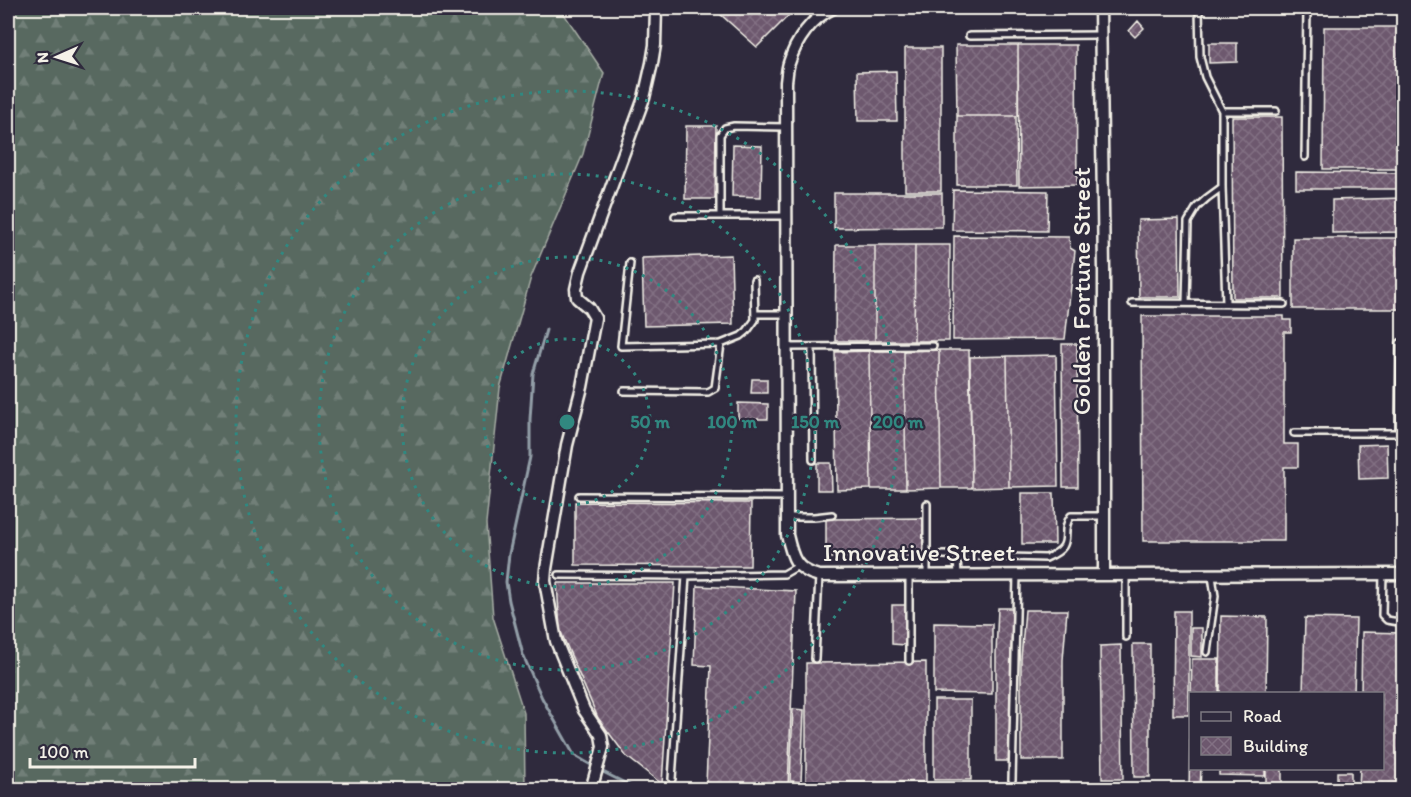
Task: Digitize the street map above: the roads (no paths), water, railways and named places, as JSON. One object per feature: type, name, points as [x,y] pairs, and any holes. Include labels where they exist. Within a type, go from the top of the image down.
[{"type":"street","points":[[591,789],[603,741],[584,710],[556,641],[545,581],[567,445],[582,387],[595,318],[589,308],[577,298],[576,289],[580,272],[645,98],[655,45],[656,8]]},
{"type":"street","name":"Innovative Street","points":[[833,8],[813,20],[796,46],[789,63],[786,82],[787,535],[798,566],[808,573],[819,576],[1404,574]]},
{"type":"street","name":"Golden Fortune Street","points":[[1100,8],[1104,269],[1104,575]]},
{"type":"lane","points":[[1199,8],[1200,57],[1205,77],[1222,111],[1226,303]]},
{"type":"lane","points":[[1305,157],[1307,8]]},
{"type":"lane","points":[[969,36],[1101,35]]},
{"type":"lane","points":[[1222,111],[1276,111]]},
{"type":"lane","points":[[720,216],[720,135],[724,128],[734,126],[786,128]]},
{"type":"lane","points":[[1186,303],[1188,222],[1197,207],[1222,187]]},
{"type":"lane","points":[[675,216],[786,216]]},
{"type":"lane","points":[[630,263],[621,346],[721,344],[741,336],[755,320],[754,280]]},
{"type":"lane","points":[[1132,303],[1284,304]]},
{"type":"lane","points":[[754,314],[787,314]]},
{"type":"lane","points":[[1294,433],[1401,433],[1400,343]]},
{"type":"lane","points":[[624,391],[708,392],[715,388],[721,344]]},
{"type":"lane","points":[[787,347],[933,346]]},
{"type":"lane","points":[[812,347],[813,460]]},
{"type":"lane","points":[[579,496],[788,497]]},
{"type":"lane","points":[[927,504],[927,576]]},
{"type":"lane","points":[[787,517],[814,518],[832,515]]},
{"type":"lane","points":[[943,555],[1046,558],[1058,553],[1066,541],[1066,522],[1071,516],[1104,516]]},
{"type":"lane","points":[[957,556],[958,576]]},
{"type":"lane","points":[[559,575],[784,574],[798,566]]},
{"type":"lane","points":[[1383,574],[1382,615],[1387,620],[1404,623]]},
{"type":"lane","points":[[1012,780],[1017,575]]},
{"type":"lane","points":[[1126,575],[1126,637]]},
{"type":"lane","points":[[672,779],[686,576]]},
{"type":"lane","points":[[815,659],[819,576]]},
{"type":"lane","points":[[909,576],[909,661]]},
{"type":"lane","points":[[1208,652],[1215,596],[1212,576]]},
{"type":"waterway","points":[[546,330],[533,374],[530,457],[509,554],[506,582],[509,601],[523,655],[542,698],[574,755],[639,790]]}]
